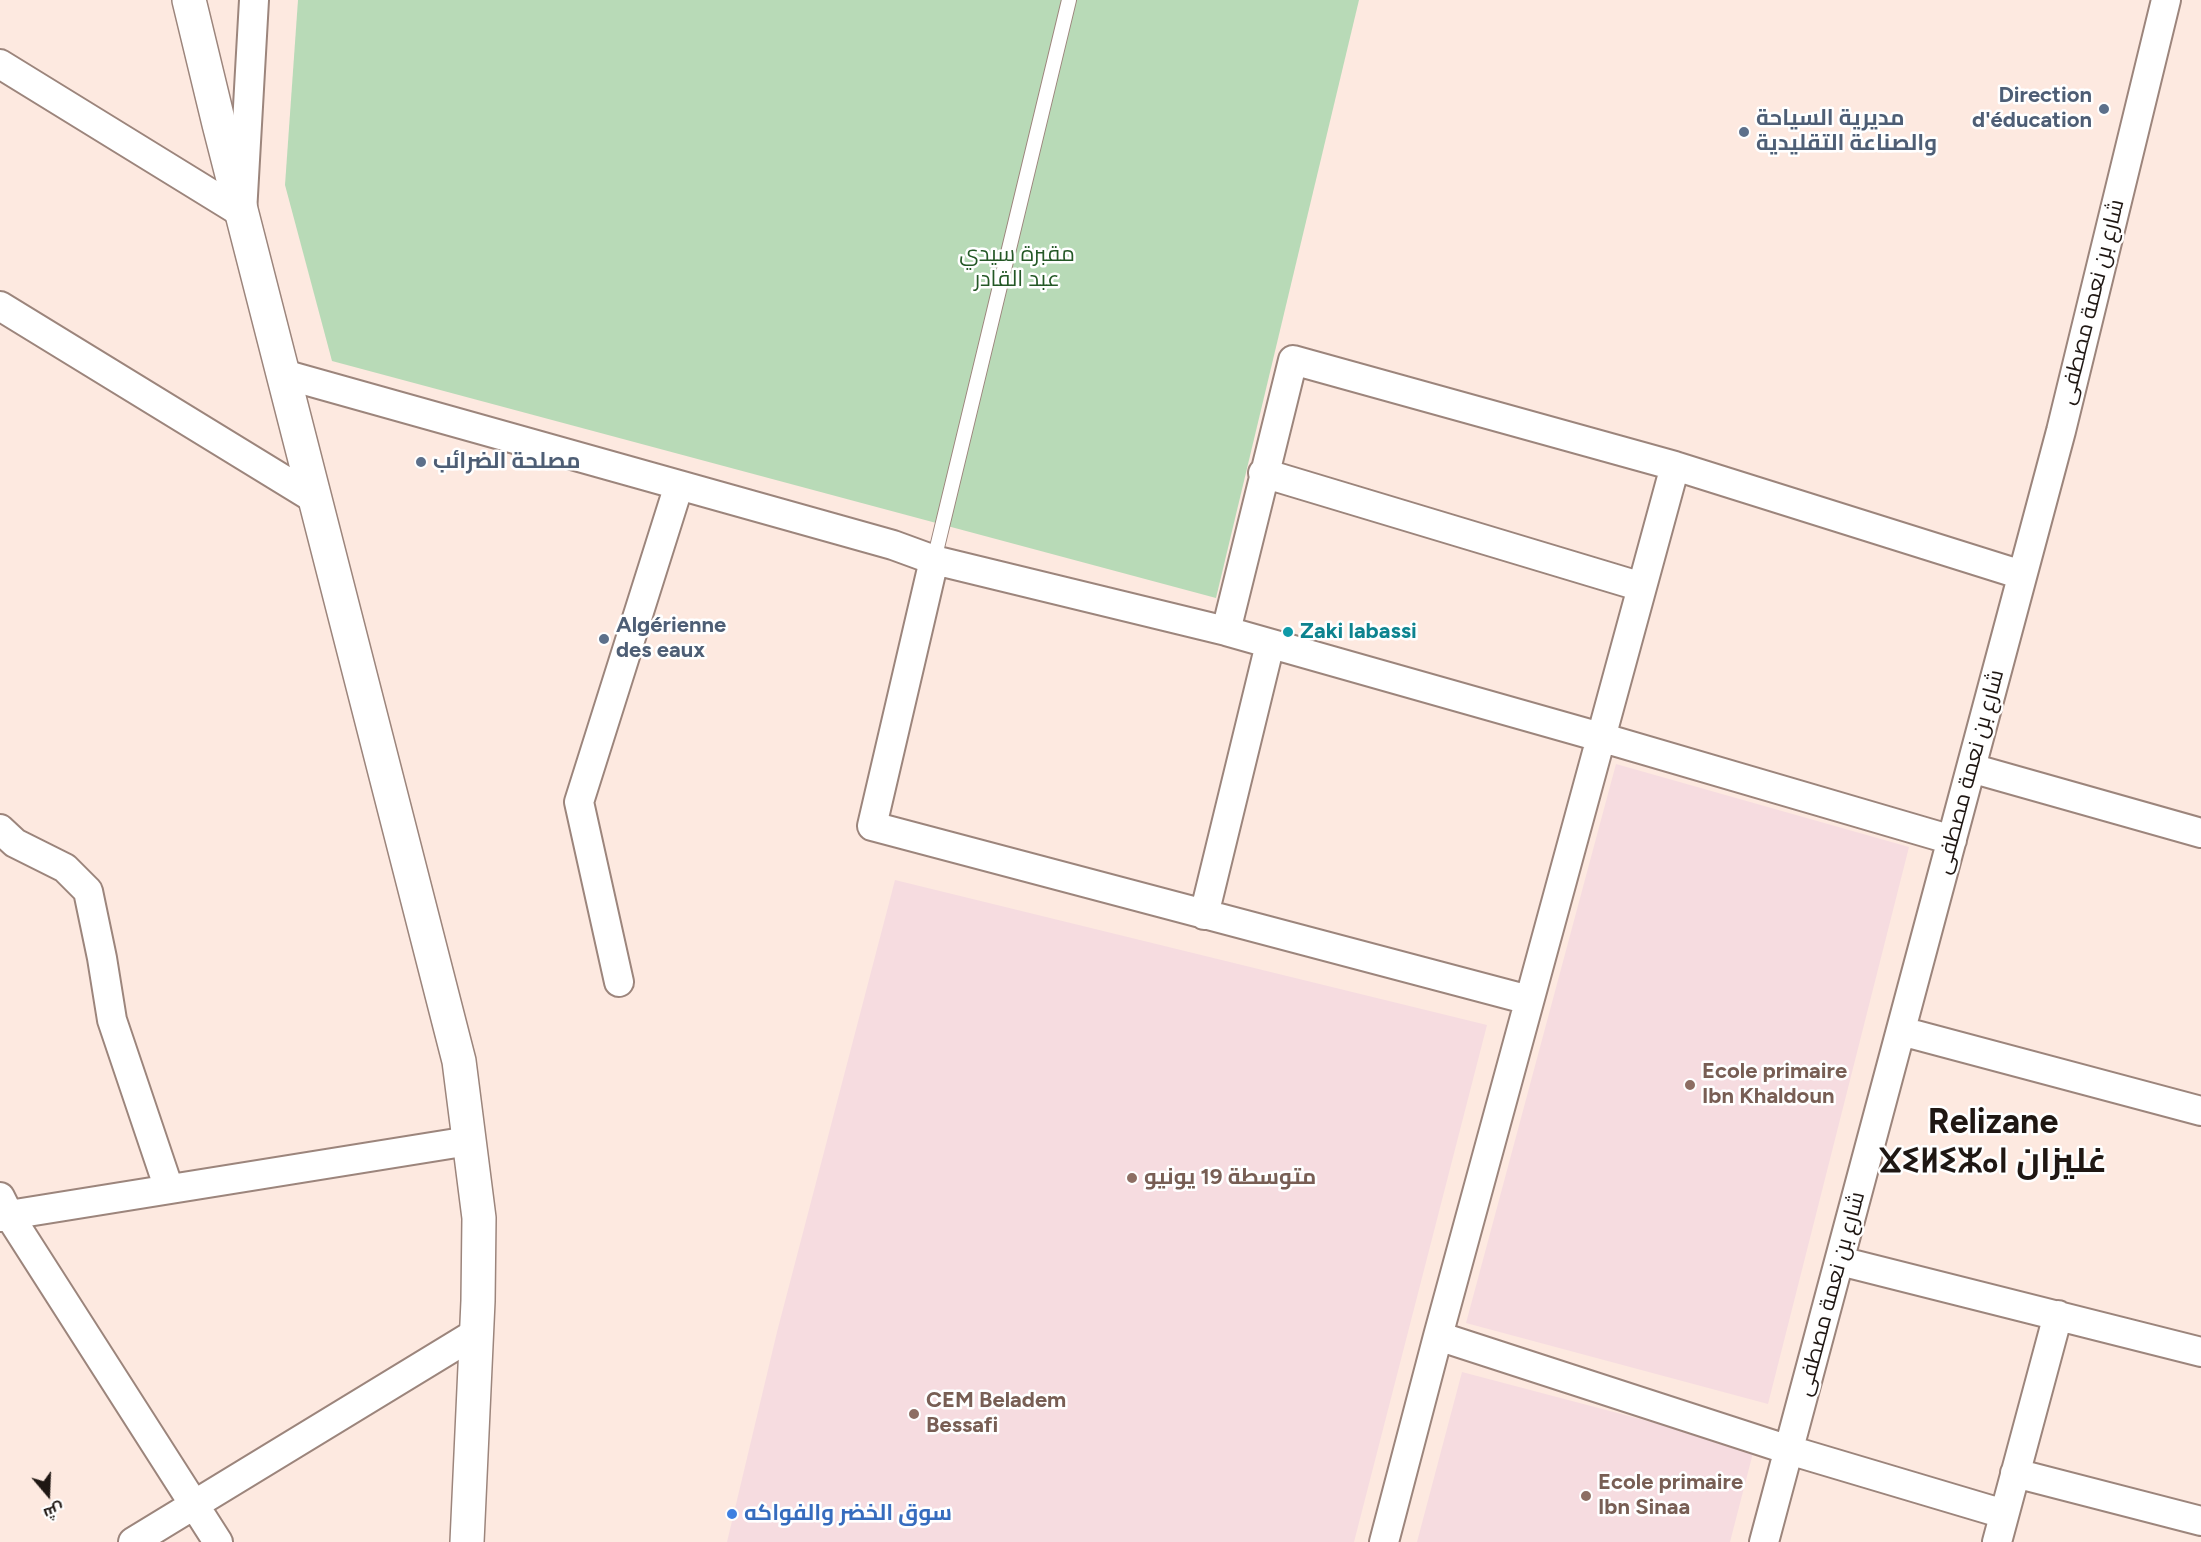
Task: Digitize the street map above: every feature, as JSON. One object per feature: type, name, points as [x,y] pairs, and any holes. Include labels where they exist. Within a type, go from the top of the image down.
[{"type":"main road","points":[[189,0],[459,1061],[479,1218],[477,1333],[467,1542]]},
{"type":"street","points":[[0,64],[242,213],[254,0]]},
{"type":"street","name":"شارع بن نعمة مصطفى","points":[[1764,1542],[2061,431],[2166,0]]},
{"type":"street","points":[[0,306],[315,499]]},
{"type":"street","points":[[1226,631],[1263,473],[1293,360],[1675,466],[2022,575]]},
{"type":"street","points":[[283,374],[893,545],[933,560],[1226,631],[1600,736],[1952,840]]},
{"type":"street","points":[[1384,1542],[1600,736],[1675,466]]},
{"type":"street","points":[[1263,473],[1642,587]]},
{"type":"street","points":[[619,982],[579,802],[679,485]]},
{"type":"street","points":[[933,560],[872,826],[1529,1000]]},
{"type":"street","points":[[1204,915],[1270,644]]},
{"type":"street","points":[[1971,768],[2201,833]]},
{"type":"street","points":[[0,829],[15,843],[65,868],[88,891],[112,1020],[169,1189]]},
{"type":"street","points":[[1901,1031],[2201,1111]]},
{"type":"street","points":[[218,1542],[3,1210],[169,1189],[469,1141]]},
{"type":"street","points":[[1840,1261],[2201,1352]]},
{"type":"street","points":[[1997,1542],[2058,1315]]},
{"type":"street","points":[[133,1542],[477,1333]]},
{"type":"street","points":[[1438,1336],[1789,1450],[2004,1515]]},
{"type":"street","points":[[2015,1473],[2201,1521]]},
{"type":"lane","points":[[933,560],[1069,0]]},
{"type":"shaded area","name":"Ecole primaire Ibn Khaldoun","points":[[1616,764],[1909,847],[1768,1404],[1466,1323]]},
{"type":"shaded area","name":"متوسطة 19 يونيو","points":[[895,880],[1487,1025],[1354,1542],[727,1542],[777,1332]]},
{"type":"shaded area","name":"Ecole primaire Ibn Sinaa","points":[[1462,1372],[1754,1449],[1730,1542],[1417,1542]]},
{"type":"green space","name":"مقبرة سيدي عبد القادر","points":[[298,0],[1359,0],[1216,598],[332,361],[285,185]]},
{"type":"place","name":"Direction d'éducation","points":[[2104,109]]},
{"type":"place","name":"مديرية السياحة والصناعة التقليدية","points":[[1744,132]]},
{"type":"place","name":"مصلحة الضرائب","points":[[421,462]]},
{"type":"place","name":"Zaki labassi","points":[[1288,632]]},
{"type":"place","name":"Algérienne des eaux","points":[[604,639]]},
{"type":"place","name":"Ecole primaire Ibn Khaldoun","points":[[1690,1085]]},
{"type":"place","name":"متوسطة 19 يونيو","points":[[1132,1178]]},
{"type":"place","name":"CEM Beladem Bessafi","points":[[914,1414]]},
{"type":"place","name":"Ecole primaire Ibn Sinaa","points":[[1586,1496]]},
{"type":"place","name":"سوق الخضر والفواكه","points":[[732,1514]]},
{"type":"district","name":"Relizane ⴴⵉⵍⵉⵣⴰⵏ غليزان","points":[[1993,1142]]}]
